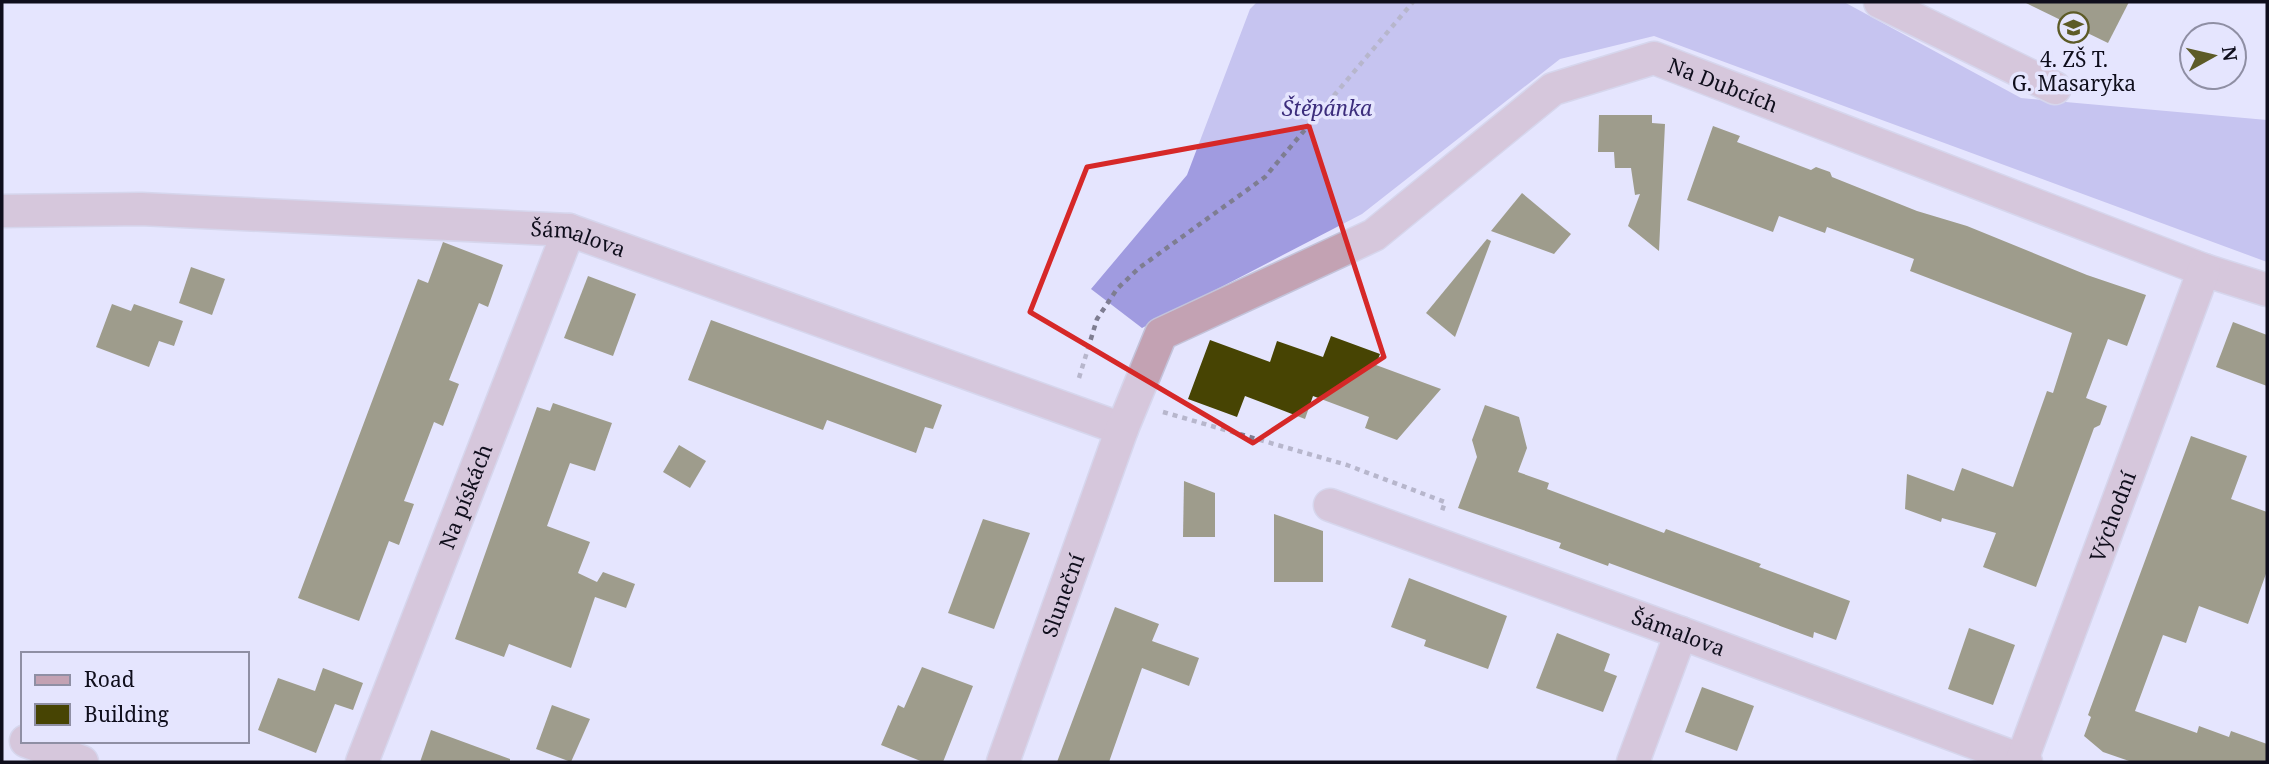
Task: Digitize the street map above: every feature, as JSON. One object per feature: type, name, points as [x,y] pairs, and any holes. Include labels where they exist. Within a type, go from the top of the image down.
[{"type":"street","points":[[1880,2],[2055,88]]},
{"type":"street","name":"Na Dubcích","points":[[1128,415],[1161,334],[1374,235],[1553,89],[1654,58],[2204,270],[2267,290]]},
{"type":"street","name":"Šámalova","points":[[2,211],[141,209],[569,230],[1070,410],[1128,415]]},
{"type":"street","name":"Na pískách","points":[[362,762],[569,230]]},
{"type":"street","name":"Východní","points":[[2023,762],[2204,270]]},
{"type":"street","name":"Sluneční","points":[[1003,762],[1128,415]]},
{"type":"street","name":"Šámalova","points":[[1330,505],[2023,762]]},
{"type":"street","points":[[1633,762],[1681,633]]},
{"type":"street","points":[[2,732],[21,740]]},
{"type":"street","points":[[30,743],[82,762]]},
{"type":"path","points":[[1070,410],[1097,319],[1116,289],[1139,268],[1265,177],[1413,2]]},
{"type":"path","points":[[1128,415],[1153,410],[1347,466],[1445,502],[1431,541]]},
{"type":"highlighted area","points":[[1309,126],[1384,357],[1253,443],[1030,312],[1087,167]]},
{"type":"green space","name":"Štěpánka","points":[[1257,2],[1844,2],[2021,98],[2267,120],[2267,262],[1654,36],[1560,59],[1362,214],[1142,328],[1091,289],[1187,175],[1250,9]]},
{"type":"building","points":[[2024,2],[2129,2],[2108,43]]},
{"type":"building","points":[[1599,115],[1652,115],[1652,123],[1665,124],[1659,251],[1628,226],[1640,194],[1635,195],[1631,168],[1615,168],[1614,152],[1598,152]]},
{"type":"building","points":[[1713,126],[1740,136],[1737,142],[1811,170],[1816,167],[1830,172],[1832,177],[1917,211],[1967,226],[2087,275],[2146,295],[2127,346],[2108,339],[2086,398],[2107,406],[2100,425],[2094,428],[2036,587],[1983,567],[1996,533],[1942,518],[1941,522],[1905,509],[1907,474],[1954,491],[1962,468],[2013,487],[2047,391],[2053,393],[2072,333],[1910,271],[1914,259],[1827,227],[1825,233],[1779,216],[1773,232],[1687,200]]},
{"type":"building","points":[[1522,193],[1571,234],[1554,254],[1491,231]]},
{"type":"building","points":[[1487,239],[1491,241],[1455,337],[1426,313]]},
{"type":"building","points":[[443,242],[503,265],[488,307],[479,303],[449,380],[459,384],[443,426],[434,422],[404,501],[414,504],[399,545],[389,541],[359,621],[298,598],[418,279],[428,283]]},
{"type":"building","points":[[191,267],[225,279],[212,315],[179,303]]},
{"type":"building","points":[[588,276],[636,294],[613,356],[564,338]]},
{"type":"building","points":[[112,304],[131,311],[134,304],[183,321],[174,346],[159,341],[149,367],[96,347]]},
{"type":"building","points":[[711,320],[942,405],[933,429],[925,427],[916,453],[827,420],[823,430],[688,380]]},
{"type":"building","points":[[2233,322],[2267,335],[2267,386],[2216,367]]},
{"type":"building","points":[[1331,336],[1380,354],[1376,365],[1441,389],[1397,440],[1365,428],[1369,417],[1313,396],[1305,419],[1245,396],[1237,417],[1188,399],[1210,340],[1270,362],[1277,341],[1323,357]]},
{"type":"building","points":[[553,403],[612,423],[595,471],[570,463],[547,526],[590,542],[578,573],[597,582],[603,572],[635,584],[626,608],[595,597],[571,668],[509,644],[504,657],[455,639],[537,407],[550,411]]},
{"type":"building","points":[[1485,405],[1519,417],[1527,448],[1518,472],[1549,483],[1547,489],[1664,533],[1666,529],[1761,564],[1759,567],[1850,601],[1836,640],[1814,632],[1813,638],[1609,563],[1608,566],[1559,548],[1561,543],[1458,508],[1477,457],[1472,440]]},
{"type":"building","points":[[2191,436],[2247,456],[2231,499],[2267,512],[2267,571],[2248,624],[2199,606],[2186,643],[2163,635],[2135,711],[2197,733],[2199,726],[2229,737],[2231,731],[2267,744],[2267,762],[2132,762],[2103,752],[2084,736],[2091,717],[2088,715]]},
{"type":"building","points":[[679,445],[706,461],[690,488],[663,472]]},
{"type":"building","points":[[1184,481],[1215,493],[1215,537],[1183,537]]},
{"type":"building","points":[[1274,514],[1323,531],[1323,582],[1274,582]]},
{"type":"building","points":[[983,519],[1030,533],[994,629],[948,613]]},
{"type":"building","points":[[1409,578],[1507,616],[1488,669],[1424,646],[1426,640],[1391,627]]},
{"type":"building","points":[[1115,607],[1159,624],[1152,641],[1199,658],[1189,686],[1142,668],[1109,762],[1057,762]]},
{"type":"building","points":[[1969,628],[2015,645],[1993,705],[1948,689]]},
{"type":"building","points":[[1557,633],[1610,654],[1604,671],[1617,676],[1603,712],[1536,688]]},
{"type":"building","points":[[922,667],[973,686],[943,762],[923,762],[881,745],[898,705],[904,708]]},
{"type":"building","points":[[323,668],[363,683],[353,710],[335,704],[316,753],[258,730],[278,678],[315,691]]},
{"type":"building","points":[[1702,687],[1754,706],[1737,751],[1685,732]]},
{"type":"building","points":[[552,705],[590,719],[571,762],[536,749]]},
{"type":"building","points":[[431,730],[510,759],[510,762],[420,762]]},
{"type":"place","name":"4. ZŠ T. G. Masaryka","points":[[2074,27]]}]
